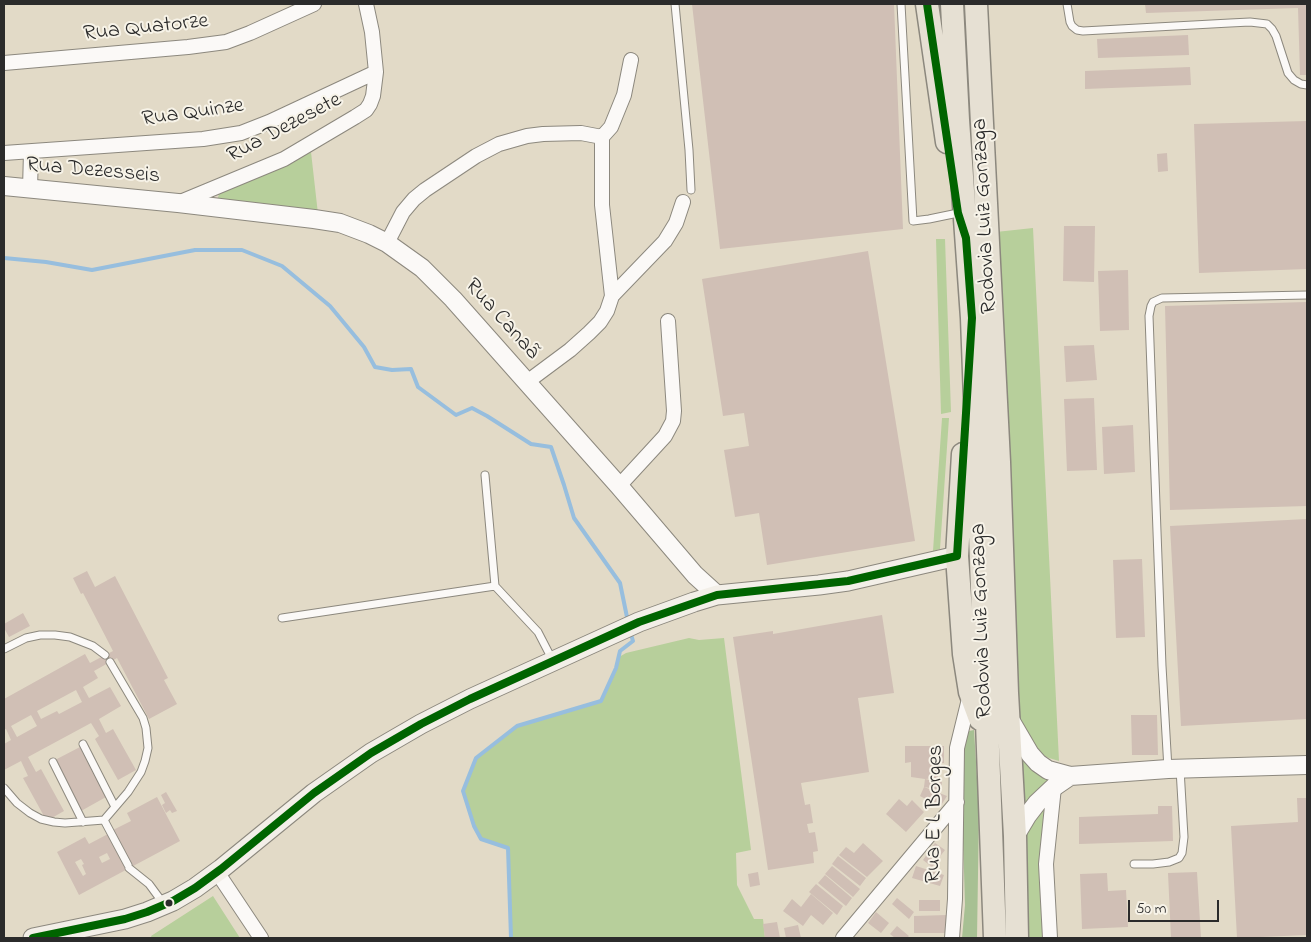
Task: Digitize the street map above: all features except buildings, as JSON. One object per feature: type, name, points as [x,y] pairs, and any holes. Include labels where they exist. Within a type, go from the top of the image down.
[{"type":"highway","points":[[927,4],[958,213],[966,238]]},
{"type":"highway","name":"Rodovia Luiz Gonzaga","points":[[952,4],[972,318],[995,938]]},
{"type":"highway","name":"Rodovia Luiz Gonzaga","points":[[976,4],[999,462],[1007,693],[1015,836],[1017,938]]},
{"type":"highway","points":[[972,318],[957,556],[964,654],[970,692],[988,743]]},
{"type":"main road","points":[[36,938],[125,919],[164,905],[191,891],[314,793],[371,753],[421,724],[470,699],[639,622],[717,595],[848,581],[957,556]]},
{"type":"street","name":"Rua Quatorze","points":[[4,63],[226,42],[314,4]]},
{"type":"street","name":"Rua Dezesete","points":[[178,202],[284,159],[366,110],[373,96],[376,72],[372,32],[366,4]]},
{"type":"street","points":[[527,382],[589,334],[607,311],[612,296],[602,205],[602,137],[611,127],[624,95],[631,60]]},
{"type":"street","name":"Rua Quinze","points":[[4,153],[202,139],[241,132],[270,122],[376,72]]},
{"type":"street","points":[[387,243],[403,212],[414,199],[476,156],[499,144],[527,136],[543,134],[580,133],[602,137]]},
{"type":"street","points":[[30,189],[31,152]]},
{"type":"street","name":"Rua Dezesseis","points":[[4,186],[178,202]]},
{"type":"street","name":"Rua Canaã","points":[[178,202],[340,223],[387,243],[422,268],[453,299],[619,486],[694,576],[717,595]]},
{"type":"street","points":[[612,296],[665,241],[676,223],[683,202]]},
{"type":"street","points":[[619,486],[665,436],[673,422],[674,411],[668,321]]},
{"type":"street","name":"Rua E L Borges","points":[[952,938],[955,899],[957,748],[970,692]]},
{"type":"street","points":[[1009,718],[1030,754],[1038,763],[1048,770],[1070,776],[1174,769],[1307,765]]},
{"type":"street","points":[[1015,836],[1032,810],[1054,787],[1070,776]]},
{"type":"street","points":[[1050,938],[1046,864],[1054,787]]},
{"type":"street","points":[[843,938],[956,802]]},
{"type":"street","points":[[217,872],[261,938]]},
{"type":"lane","points":[[675,4],[691,190]]},
{"type":"lane","points":[[901,4],[913,221],[958,213]]},
{"type":"lane","points":[[1067,4],[1072,26],[1077,30],[1083,31],[1236,22],[1267,24],[1276,36],[1288,73],[1294,80],[1307,86]]},
{"type":"lane","points":[[1134,864],[1170,862],[1179,858],[1182,853],[1184,837],[1162,666],[1149,316],[1151,306],[1153,302],[1162,298],[1307,295]]},
{"type":"lane","points":[[485,475],[495,586],[538,632],[554,661]]},
{"type":"lane","points":[[282,618],[495,586]]},
{"type":"lane","points":[[4,649],[26,638],[40,635],[55,635],[70,637],[93,646],[105,655]]},
{"type":"lane","points":[[4,788],[30,813],[41,819],[54,822],[104,820],[116,807],[141,772],[148,748],[143,718],[110,662]]},
{"type":"lane","points":[[83,744],[116,807]]},
{"type":"lane","points":[[53,762],[83,822]]},
{"type":"lane","points":[[104,820],[128,866],[149,884],[164,905]]},
{"type":"green space","points":[[311,152],[318,214],[217,201],[219,194],[224,191]]},
{"type":"green space","points":[[1033,228],[1059,761],[1037,752],[1027,736],[1019,714],[996,232]]},
{"type":"green space","points":[[936,239],[945,239],[951,412],[941,414]]},
{"type":"green space","points":[[942,418],[949,418],[940,549],[933,551]]},
{"type":"green space","points":[[689,638],[699,640],[724,638],[751,850],[736,853],[737,885],[754,919],[763,919],[765,938],[511,938],[508,848],[481,839],[474,826],[463,791],[476,758],[517,726],[601,701],[616,669],[619,657],[626,653]]},
{"type":"green space","points":[[974,730],[979,810],[977,938],[962,938],[965,905],[961,770],[964,732]]},
{"type":"green space","points":[[1017,738],[1029,767],[1059,780],[1020,819]]},
{"type":"green space","points":[[1049,796],[1048,938],[1024,938],[1026,826]]},
{"type":"green space","points":[[213,896],[240,938],[152,938],[151,936]]},
{"type":"waterway","points":[[4,258],[46,262],[92,270],[195,250],[242,250],[282,266],[330,306],[364,347],[375,367],[392,370],[411,369],[418,387],[456,415],[472,408],[531,444],[551,447],[574,518],[620,583],[628,622]]},
{"type":"waterway","points":[[511,938],[508,848],[481,839],[474,826],[463,791],[476,758],[517,726],[601,701],[616,668],[620,651],[633,641],[630,631]]},
{"type":"transit line","points":[[33,938],[125,919],[173,901],[221,869],[314,793],[371,753],[421,724],[470,699],[639,622],[717,595],[848,581],[957,556],[972,318],[966,238],[958,213],[927,4]]}]
